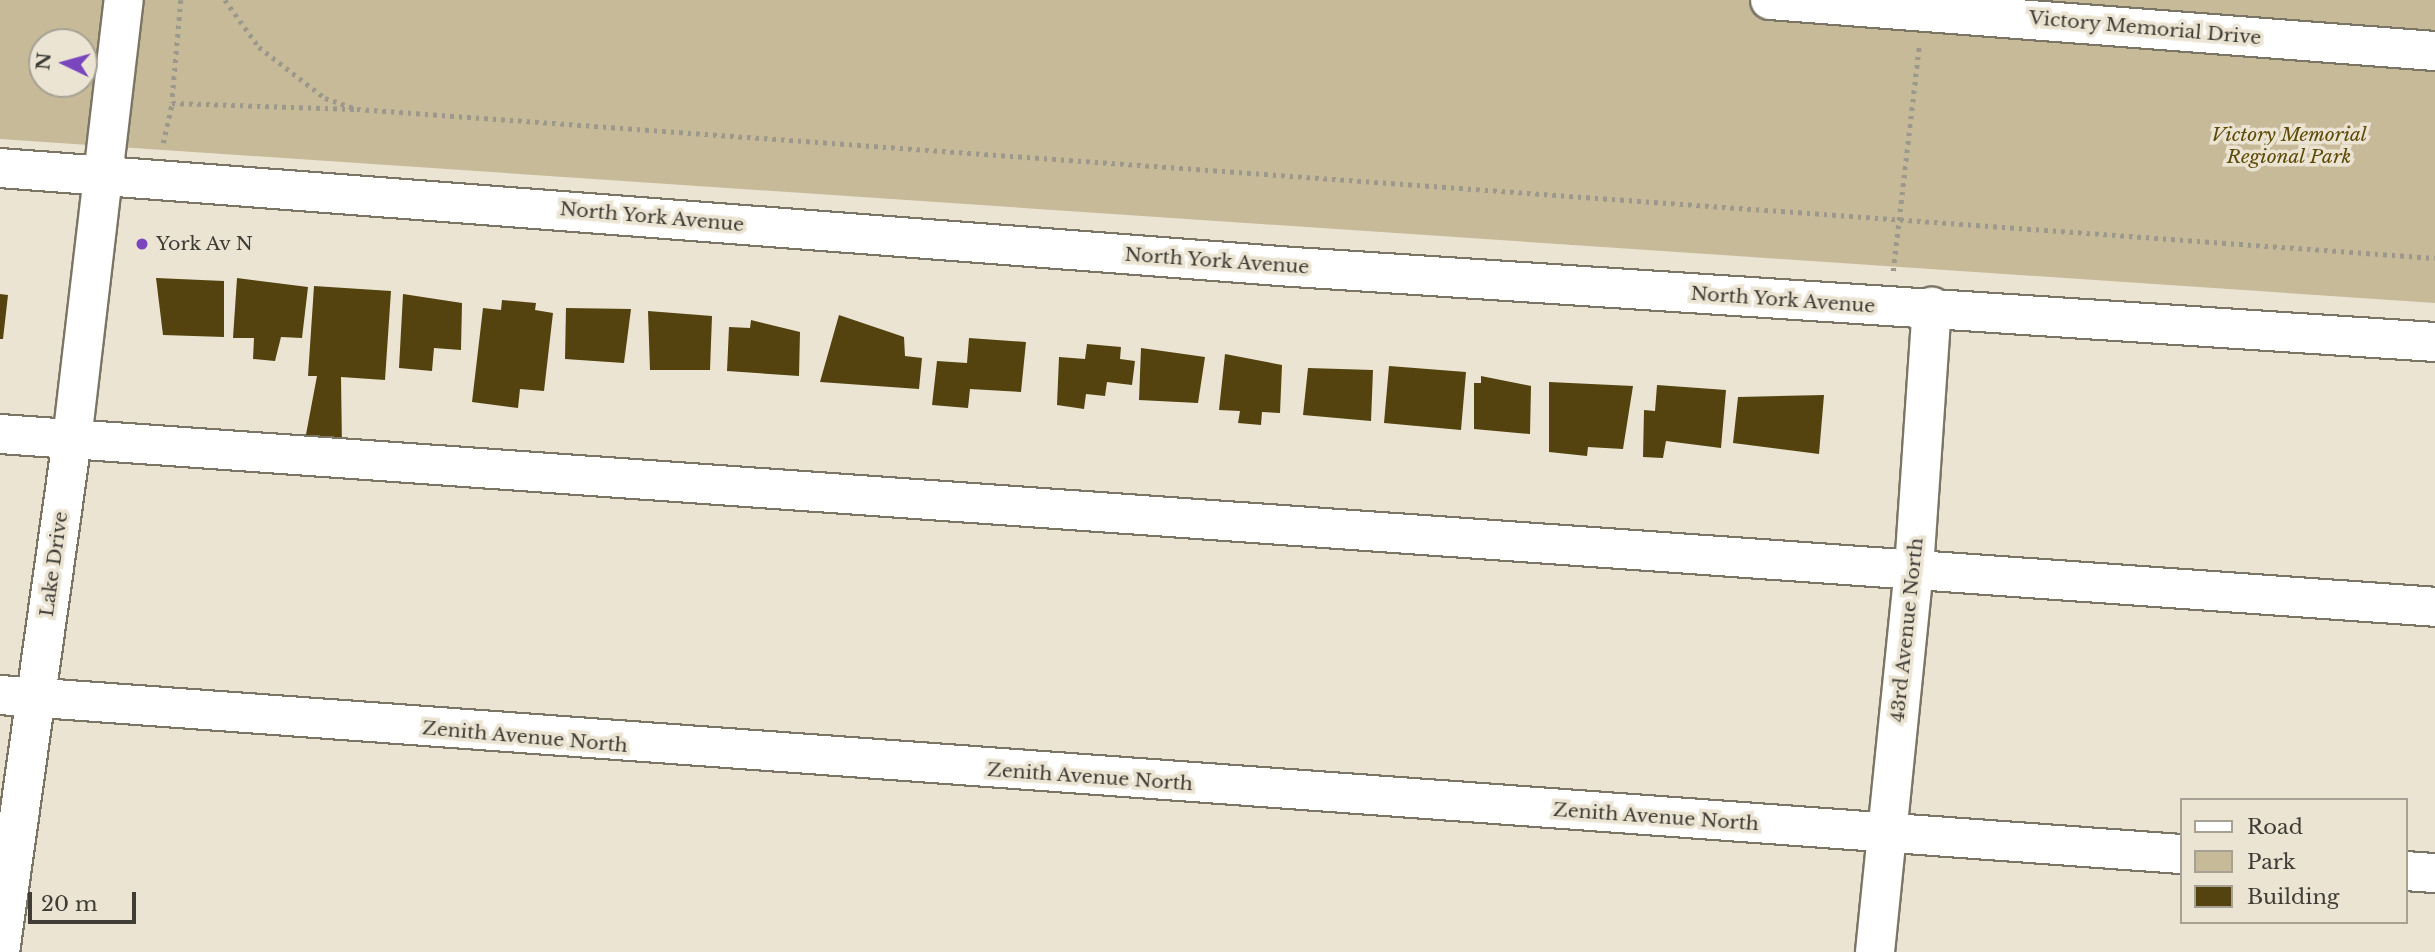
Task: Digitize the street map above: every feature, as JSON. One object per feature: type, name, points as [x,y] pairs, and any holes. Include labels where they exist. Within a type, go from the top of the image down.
[{"type":"street","name":"Lake Drive","points":[[0,952],[18,696],[72,440],[124,0]]},
{"type":"street","name":"Victory Memorial Drive","points":[[1770,0],[2435,51]]},
{"type":"street","name":"North York Avenue","points":[[0,168],[1889,307],[1932,307],[2435,342]]},
{"type":"street","name":"43rd Avenue North","points":[[1875,952],[1914,569],[1932,307]]},
{"type":"street","points":[[0,434],[2435,607]]},
{"type":"street","name":"Zenith Avenue North","points":[[18,696],[660,748],[2180,855]]},
{"type":"street","points":[[2407,871],[2435,873]]},
{"type":"path","points":[[169,126],[181,0]]},
{"type":"path","points":[[225,0],[259,47],[325,98],[358,109]]},
{"type":"path","points":[[1889,307],[1923,11]]},
{"type":"path","points":[[172,103],[358,109],[1898,222],[2435,258]]},
{"type":"green space","name":"Victory Memorial Regional Park","points":[[0,0],[2435,0],[2435,303],[0,139]]},
{"type":"building","points":[[156,278],[224,281],[224,337],[163,335]]},
{"type":"building","points":[[237,278],[308,287],[302,338],[281,337],[275,361],[253,359],[254,338],[233,338]]},
{"type":"building","points":[[314,286],[391,291],[385,380],[341,377],[342,447],[304,445],[317,376],[308,376]]},
{"type":"building","points":[[0,294],[8,295],[3,339],[0,339]]},
{"type":"building","points":[[403,294],[462,303],[461,350],[434,348],[432,371],[399,368]]},
{"type":"building","points":[[502,300],[536,303],[535,310],[553,313],[544,391],[520,389],[518,408],[472,402],[483,308],[501,310]]},
{"type":"building","points":[[566,308],[631,309],[624,363],[565,359]]},
{"type":"building","points":[[648,311],[712,316],[710,370],[650,370]]},
{"type":"building","points":[[839,315],[904,337],[905,356],[922,358],[919,389],[820,382]]},
{"type":"building","points":[[751,320],[800,332],[799,376],[727,371],[729,327],[750,328]]},
{"type":"building","points":[[969,338],[1026,342],[1021,392],[970,389],[968,408],[932,405],[937,361],[967,363]]},
{"type":"building","points":[[1087,344],[1121,347],[1120,359],[1135,361],[1132,385],[1107,382],[1105,396],[1086,394],[1084,409],[1057,405],[1059,357],[1085,359]]},
{"type":"building","points":[[1141,348],[1205,357],[1198,403],[1139,400]]},
{"type":"building","points":[[1225,354],[1282,365],[1280,413],[1262,412],[1261,425],[1238,423],[1240,411],[1219,410]]},
{"type":"building","points":[[1389,366],[1466,372],[1461,430],[1384,423]]},
{"type":"building","points":[[1308,368],[1373,370],[1371,421],[1303,415]]},
{"type":"building","points":[[1481,376],[1531,386],[1530,434],[1474,429],[1474,383],[1481,383]]},
{"type":"building","points":[[1549,382],[1633,386],[1623,449],[1588,447],[1587,456],[1549,452]]},
{"type":"building","points":[[1657,385],[1726,390],[1721,448],[1666,441],[1663,458],[1643,457],[1644,410],[1655,411]]},
{"type":"building","points":[[1824,395],[1819,454],[1733,443],[1738,397]]},
{"type":"place","name":"York Av N","points":[[142,244]]}]
